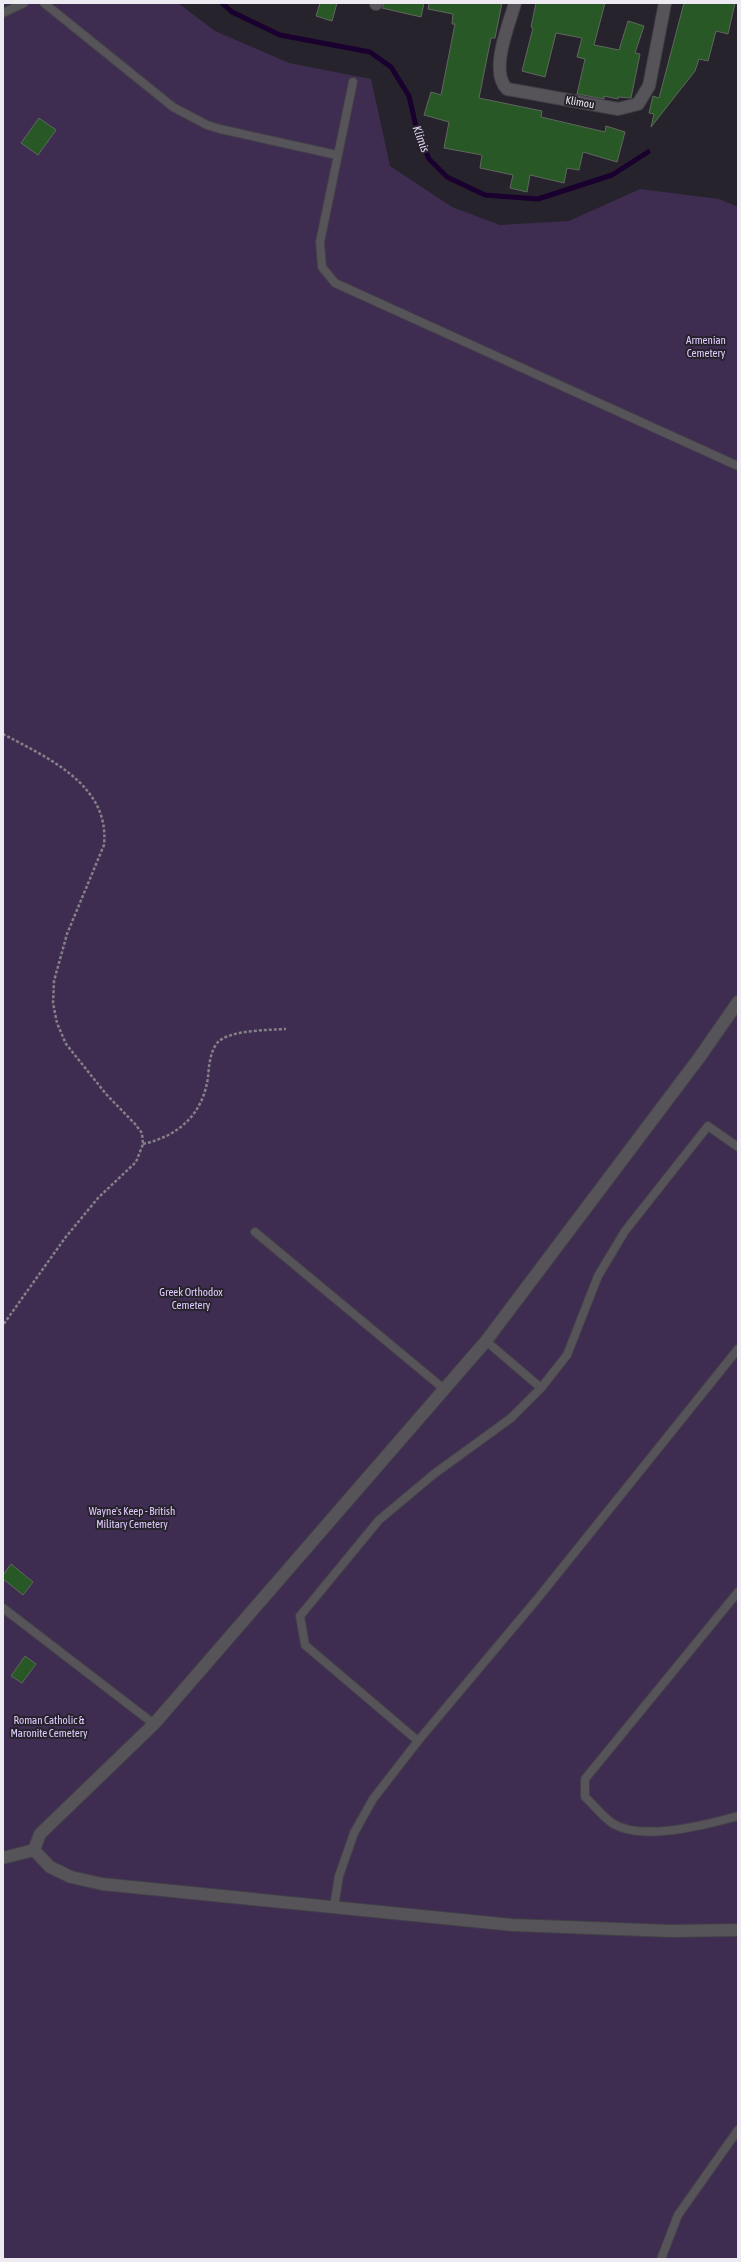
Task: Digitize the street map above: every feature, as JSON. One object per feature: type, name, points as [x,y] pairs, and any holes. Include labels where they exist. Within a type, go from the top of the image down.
[{"type":"street","name":"Klimou","points":[[515,3],[498,66],[500,78],[504,86],[507,89],[618,108],[638,104],[649,86],[665,3]]},
{"type":"street","points":[[34,1850],[40,1834],[154,1724],[486,1341],[700,1058],[738,1002]]},
{"type":"street","points":[[3,1858],[34,1850]]},
{"type":"street","points":[[34,1850],[50,1867],[71,1877],[102,1884],[512,1925],[671,1931],[738,1930]]},
{"type":"lane","points":[[3,13],[24,3]]},
{"type":"lane","points":[[44,3],[173,106],[194,119],[220,129],[337,156]]},
{"type":"lane","points":[[353,82],[320,242],[322,267],[335,283],[738,466]]},
{"type":"lane","points":[[418,1741],[306,1645],[300,1616],[379,1520],[434,1474],[511,1418],[542,1388],[567,1355],[598,1276],[624,1231],[708,1126],[738,1147]]},
{"type":"lane","points":[[255,1232],[444,1389]]},
{"type":"lane","points":[[486,1341],[542,1388]]},
{"type":"lane","points":[[334,1907],[339,1876],[354,1833],[374,1799],[418,1741],[538,1598],[738,1349]]},
{"type":"lane","points":[[737,1595],[585,1779],[585,1797],[612,1823],[639,1832],[702,1826],[738,1816]]},
{"type":"lane","points":[[3,1608],[154,1724]]},
{"type":"lane","points":[[661,2259],[678,2215],[738,2130]]},
{"type":"path","points":[[3,734],[46,757],[82,783],[97,803],[103,817],[105,832],[104,846],[98,864],[81,896],[62,948],[54,981],[53,1003],[57,1023],[66,1044],[106,1094],[142,1133],[143,1144],[136,1162],[98,1198],[65,1238],[3,1325]]},
{"type":"path","points":[[143,1144],[155,1142],[173,1133],[186,1124],[198,1110],[204,1096],[213,1050],[219,1042],[236,1034],[286,1029]]},
{"type":"green space","points":[[3,3],[178,3],[215,31],[289,63],[371,79],[390,166],[452,207],[500,225],[569,221],[640,189],[719,199],[738,207],[738,2259],[3,2259]]},
{"type":"building","points":[[320,3],[337,3],[332,21],[316,16]]},
{"type":"building","points":[[384,3],[424,3],[421,17],[382,8]]},
{"type":"building","points":[[429,3],[502,3],[495,38],[491,38],[479,98],[542,111],[541,117],[605,132],[606,126],[625,132],[617,162],[583,152],[579,170],[567,168],[564,183],[530,175],[527,192],[510,188],[513,175],[480,168],[482,155],[444,148],[449,122],[424,115],[431,92],[441,95],[455,24],[452,24],[453,14],[428,9]]},
{"type":"building","points":[[536,3],[605,3],[594,45],[619,50],[628,21],[644,26],[635,53],[640,54],[631,98],[618,97],[618,99],[604,96],[604,99],[577,94],[585,59],[577,57],[582,38],[556,33],[545,77],[522,71],[533,28],[531,27]]},
{"type":"building","points":[[684,3],[735,3],[728,34],[716,31],[708,61],[699,59],[695,71],[651,127],[654,114],[649,113],[653,96],[659,98]]},
{"type":"building","points":[[39,118],[56,130],[38,155],[21,143]]},
{"type":"building","points":[[11,1564],[33,1582],[23,1595],[3,1579],[3,1575]]},
{"type":"building","points":[[25,1656],[36,1664],[22,1683],[11,1676]]},
{"type":"waterway","name":"Klimis","points":[[222,3],[232,12],[280,35],[370,52],[391,67],[409,96],[417,131],[429,159],[447,177],[485,195],[538,199],[612,175],[648,152]]},
{"type":"park label","name":"Armenian Cemetery","points":[[706,346]]},
{"type":"park label","name":"Greek Orthodox Cemetery","points":[[191,1298]]},
{"type":"park label","name":"Wayne's Keep - British Military Cemetery","points":[[132,1517]]},
{"type":"park label","name":"Roman Catholic & Maronite Cemetery","points":[[49,1726]]}]
